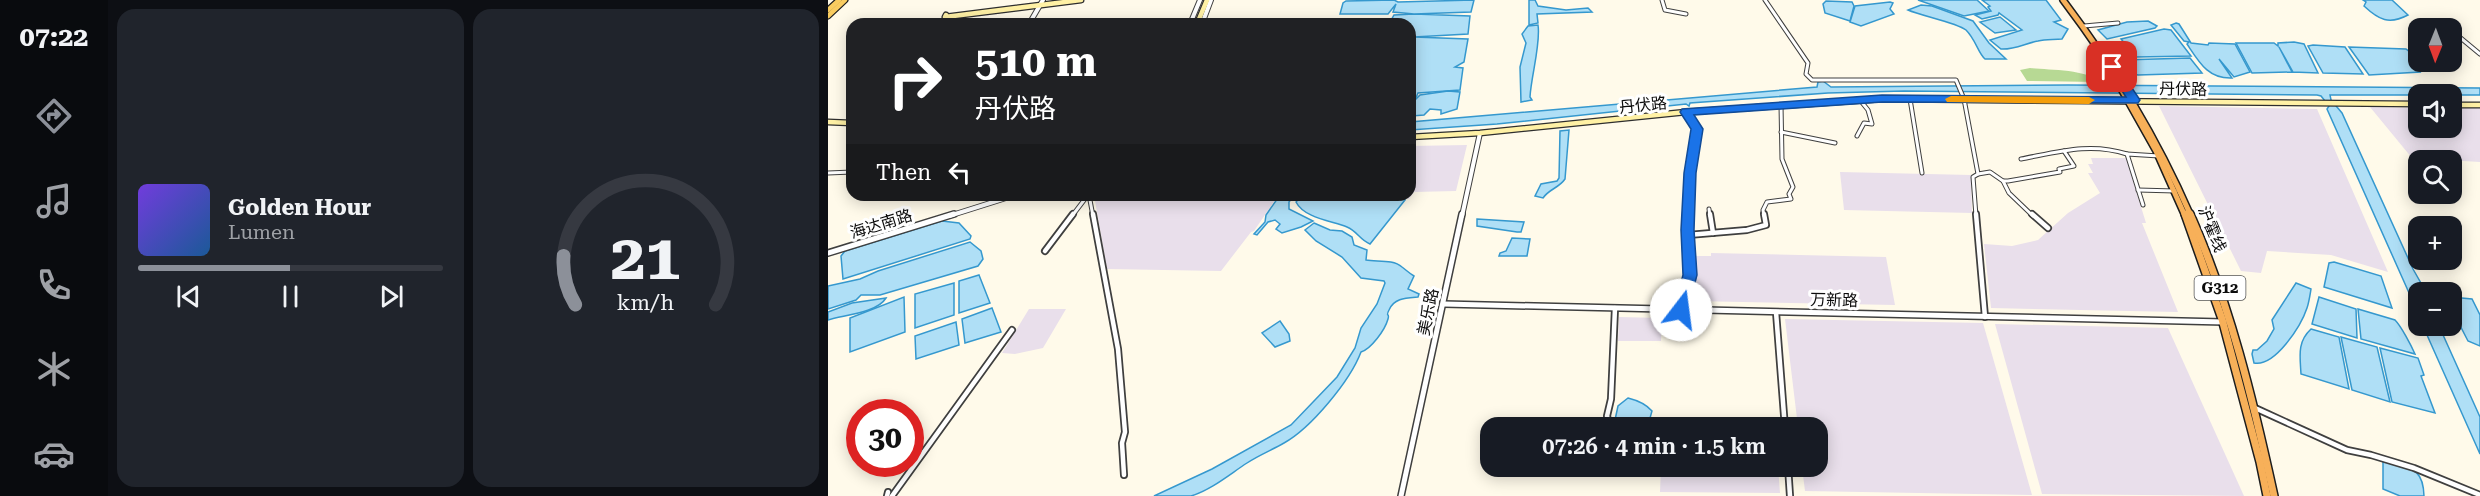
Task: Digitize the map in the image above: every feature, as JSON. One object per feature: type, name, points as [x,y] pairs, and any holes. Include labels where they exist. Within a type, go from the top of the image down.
[{"type":"highway","name":"沪霍线","points":[[2061,0],[2084,26],[2129,97],[2162,156],[2212,265],[2226,305],[2255,408],[2274,496]]},
{"type":"highway","name":"沪霍线","points":[[2061,0],[2121,84]]},
{"type":"highway","name":"沪霍线","points":[[2162,156],[2205,264],[2224,322],[2266,496]]},
{"type":"main road","points":[[828,10],[839,0]]},
{"type":"main road","points":[[828,16],[845,0]]},
{"type":"main road","points":[[1068,0],[1041,4],[945,17],[946,15],[1041,4],[1081,0]]},
{"type":"main road","points":[[1198,18],[1205,0]]},
{"type":"main road","name":"丹伏路","points":[[1416,136],[1480,133],[1686,112],[1860,100],[2129,97],[2322,104],[2408,104]]},
{"type":"main road","points":[[2462,105],[2480,105]]},
{"type":"main road","points":[[828,122],[846,123]]},
{"type":"street","points":[[1662,0],[1665,10],[1686,14]]},
{"type":"street","points":[[1766,0],[1808,63],[1806,74],[1812,80],[1956,81],[1963,98],[1978,174]]},
{"type":"street","points":[[1033,18],[1041,4]]},
{"type":"street","points":[[2084,26],[2118,22]]},
{"type":"street","points":[[2462,39],[2480,54]]},
{"type":"street","points":[[1910,99],[1922,173]]},
{"type":"street","points":[[1857,136],[1864,123],[1872,124],[1868,110],[1860,100]]},
{"type":"street","points":[[1688,235],[1747,230],[1766,225],[1763,210],[1767,202],[1791,199],[1789,194],[1793,187],[1782,159],[1781,105]]},
{"type":"street","points":[[1681,310],[1690,275],[1688,235],[1690,173],[1697,129],[1686,112]]},
{"type":"street","points":[[1781,132],[1835,143]]},
{"type":"street","name":"美乐路","points":[[1401,496],[1480,133]]},
{"type":"street","points":[[2021,159],[2080,148],[2108,148],[2127,154],[2162,156]]},
{"type":"street","points":[[2003,181],[2060,172],[2059,169],[2074,165],[2064,151]]},
{"type":"street","points":[[2127,154],[2143,205]]},
{"type":"street","points":[[828,173],[846,172]]},
{"type":"street","points":[[1985,317],[1974,177],[1990,172],[2003,181],[2013,198],[2048,228]]},
{"type":"street","points":[[2138,190],[2176,191]]},
{"type":"street","name":"海达南路","points":[[828,254],[996,201]]},
{"type":"street","points":[[1045,251],[1084,201]]},
{"type":"street","points":[[1090,201],[1118,349],[1125,432],[1122,443],[1124,474]]},
{"type":"street","points":[[1709,209],[1713,233]]},
{"type":"street","name":"万新路","points":[[1443,304],[2224,322]]},
{"type":"street","points":[[1608,417],[1607,407],[1611,399],[1615,308]]},
{"type":"street","points":[[1776,312],[1784,417]]},
{"type":"street","points":[[889,495],[1012,330]]},
{"type":"street","points":[[2255,408],[2347,450],[2356,449],[2377,456],[2480,495]]},
{"type":"street","points":[[1789,477],[1790,496]]},
{"type":"shaded area","points":[[2159,106],[2317,109],[2388,272],[2331,255],[2267,251],[2261,273],[2241,271]]},
{"type":"shaded area","points":[[2370,107],[2408,108],[2408,138],[2462,138],[2462,108],[2480,108],[2480,162],[2462,161],[2462,150],[2408,150],[2408,153]]},
{"type":"shaded area","points":[[1467,145],[1456,191],[1416,192],[1416,146]]},
{"type":"shaded area","points":[[2091,158],[2126,158],[2146,223],[2142,223],[2178,312],[1991,308],[1984,244],[2012,246],[2038,240],[2068,213],[2100,193],[2088,173],[2093,173],[2088,164],[2093,164]]},
{"type":"shaded area","points":[[1840,172],[1971,175],[1972,213],[1844,210]]},
{"type":"shaded area","points":[[1095,201],[1274,201],[1254,231],[1221,271],[1107,269]]},
{"type":"shaded area","points":[[1711,253],[1886,257],[1895,305],[1692,301],[1691,256],[1711,256]]},
{"type":"shaded area","points":[[1029,309],[1066,309],[1043,348],[1015,354],[1002,353]]},
{"type":"shaded area","points":[[1619,317],[1662,318],[1661,341],[1618,341]]},
{"type":"shaded area","points":[[1785,319],[1983,323],[2032,495],[1805,491],[1803,477],[1828,477],[1828,417],[1797,417]]},
{"type":"shaded area","points":[[1995,324],[2168,328],[2244,496],[2042,494]]},
{"type":"shaded area","points":[[1661,477],[1779,477],[1780,493],[1660,492]]},
{"type":"green space","points":[[2030,68],[2077,72],[2099,82],[2027,81],[2020,70]]},
{"type":"water","points":[[1394,0],[1398,2],[1474,0],[1471,12],[1414,14],[1393,12],[1396,4],[1388,14],[1340,14],[1343,3],[1346,1]]},
{"type":"water","points":[[1529,0],[1535,0],[1538,6],[1566,10],[1588,8],[1592,12],[1537,14],[1538,23],[1529,25]]},
{"type":"water","points":[[1918,0],[1977,0],[1989,11],[1964,16]]},
{"type":"water","points":[[1982,0],[2046,0],[2061,20],[2054,22],[2068,29],[2062,39],[2041,40],[2001,49],[1990,40],[2022,30],[1999,13],[1982,19],[1975,15],[1991,11],[1988,7],[1990,6]]},
{"type":"water","points":[[2363,0],[2392,0],[2408,15],[2395,20],[2384,20],[2364,6],[2366,2]]},
{"type":"water","points":[[1826,1],[1852,2],[1854,6],[1850,21],[1825,13],[1823,4]]},
{"type":"water","points":[[1893,3],[1890,9],[1894,14],[1861,26],[1850,22],[1855,6]]},
{"type":"water","points":[[1921,5],[1932,6],[1973,21],[1989,43],[2006,59],[1985,59],[1966,30],[1955,24],[1908,10]]},
{"type":"water","points":[[1394,15],[1470,16],[1468,34],[1416,37],[1416,18],[1392,18]]},
{"type":"water","points":[[2000,17],[2016,30],[1995,33],[1980,22]]},
{"type":"water","points":[[2148,21],[2157,26],[2107,39],[2098,30],[2127,22]]},
{"type":"water","points":[[2176,23],[2191,43],[2235,44],[2250,72],[2234,77],[2219,59],[2232,78],[2224,78],[2210,72],[2196,57],[2187,44],[2189,42],[2184,41],[2171,25]]},
{"type":"water","points":[[1538,25],[1530,97],[1532,100],[1521,102],[1520,67],[1526,43],[1522,34],[1528,26]]},
{"type":"water","points":[[2164,29],[2171,30],[2191,56],[2136,57],[2121,39]]},
{"type":"water","points":[[1416,37],[1468,39],[1464,62],[1455,67],[1463,68],[1460,90],[1418,93],[1416,98]]},
{"type":"water","points":[[2236,43],[2274,43],[2278,46],[2278,43],[2304,44],[2318,73],[2293,72],[2279,47],[2292,72],[2252,73]]},
{"type":"water","points":[[2308,46],[2345,47],[2363,74],[2323,73]]},
{"type":"water","points":[[2349,47],[2406,49],[2408,51],[2408,72],[2420,72],[2369,75]]},
{"type":"water","points":[[2190,58],[2202,73],[2138,75],[2130,73],[2122,60]]},
{"type":"water","points":[[1823,81],[1831,87],[2068,85],[2408,87],[2408,95],[2330,95],[2331,100],[2342,113],[2408,258],[2408,270],[2414,270],[2420,282],[2408,282],[2408,291],[2327,109],[2329,106],[2321,96],[2317,95],[1904,91],[1828,93],[1690,103],[1689,106],[1686,104],[1497,124],[1416,130],[1416,121],[1817,87],[1818,82]]},
{"type":"water","points":[[2462,88],[2480,88],[2480,95],[2462,95]]},
{"type":"water","points":[[1448,91],[1460,92],[1457,109],[1441,114],[1441,110],[1430,109],[1424,115],[1416,116],[1416,99],[1420,95]]},
{"type":"water","points":[[1569,130],[1565,179],[1543,198],[1535,196],[1541,184],[1557,181],[1559,178],[1560,131]]},
{"type":"water","points":[[1276,201],[1290,201],[1289,209],[1313,221],[1282,233],[1276,229],[1280,224],[1275,220],[1268,222],[1257,235],[1254,234],[1265,222],[1266,215]]},
{"type":"water","points":[[1404,201],[1370,244],[1347,227],[1305,212],[1296,202]]},
{"type":"water","points":[[1477,219],[1524,222],[1521,232],[1517,232],[1477,226]]},
{"type":"water","points":[[942,221],[959,223],[971,236],[970,239],[843,279],[841,256],[845,251]]},
{"type":"water","points":[[1314,223],[1330,230],[1342,231],[1352,237],[1354,245],[1367,250],[1366,260],[1398,264],[1414,276],[1408,289],[1419,294],[1418,297],[1401,299],[1391,306],[1384,328],[1369,347],[1361,352],[1339,390],[1295,436],[1252,460],[1213,486],[1191,496],[1154,496],[1212,469],[1291,425],[1337,377],[1355,348],[1361,328],[1377,304],[1385,283],[1361,278],[1342,257],[1316,241],[1305,230]]},
{"type":"water","points":[[1512,238],[1530,239],[1527,256],[1499,256],[1500,253],[1506,251]]},
{"type":"water","points":[[970,242],[981,251],[983,259],[978,266],[880,295],[861,295],[856,300],[828,309],[828,286],[860,279],[878,271]]},
{"type":"water","points":[[2334,262],[2381,276],[2392,308],[2324,287],[2329,263]]},
{"type":"water","points":[[979,275],[990,303],[959,313],[959,281]]},
{"type":"water","points":[[954,283],[954,315],[915,328],[915,294]]},
{"type":"water","points":[[2296,283],[2311,289],[2307,308],[2299,325],[2286,344],[2270,359],[2262,363],[2254,363],[2253,350],[2257,350],[2267,341],[2274,329],[2272,320]]},
{"type":"water","points":[[904,297],[905,332],[850,352],[850,318]]},
{"type":"water","points":[[2319,297],[2356,309],[2357,338],[2312,324]]},
{"type":"water","points":[[886,298],[882,303],[868,310],[828,320],[828,312],[852,303]]},
{"type":"water","points":[[2462,298],[2472,299],[2480,315],[2480,346],[2468,341],[2462,329]]},
{"type":"water","points":[[992,308],[1001,332],[965,343],[962,319]]},
{"type":"water","points":[[2358,309],[2395,320],[2415,354],[2361,339]]},
{"type":"water","points":[[1280,321],[1289,334],[1290,341],[1275,347],[1262,333]]},
{"type":"water","points":[[956,322],[959,345],[916,359],[915,336]]},
{"type":"water","points":[[2311,329],[2339,337],[2349,389],[2301,374],[2301,344]]},
{"type":"water","points":[[2427,336],[2444,336],[2480,417],[2480,454]]},
{"type":"water","points":[[2341,337],[2377,347],[2390,402],[2352,390]]},
{"type":"water","points":[[2380,348],[2418,358],[2424,375],[2421,376],[2435,413],[2392,402]]},
{"type":"water","points":[[1628,398],[1652,411],[1650,417],[1616,417],[1618,406]]},
{"type":"water","points":[[2383,461],[2413,470],[2421,479],[2424,496],[2400,496],[2383,489]]},
{"type":"slow traffic","points":[[1951,99],[2089,100]]},
{"type":"route","points":[[1681,310],[1690,275],[1688,230],[1690,173],[1697,129],[1686,112],[1882,99],[2134,100],[2112,67]]}]
